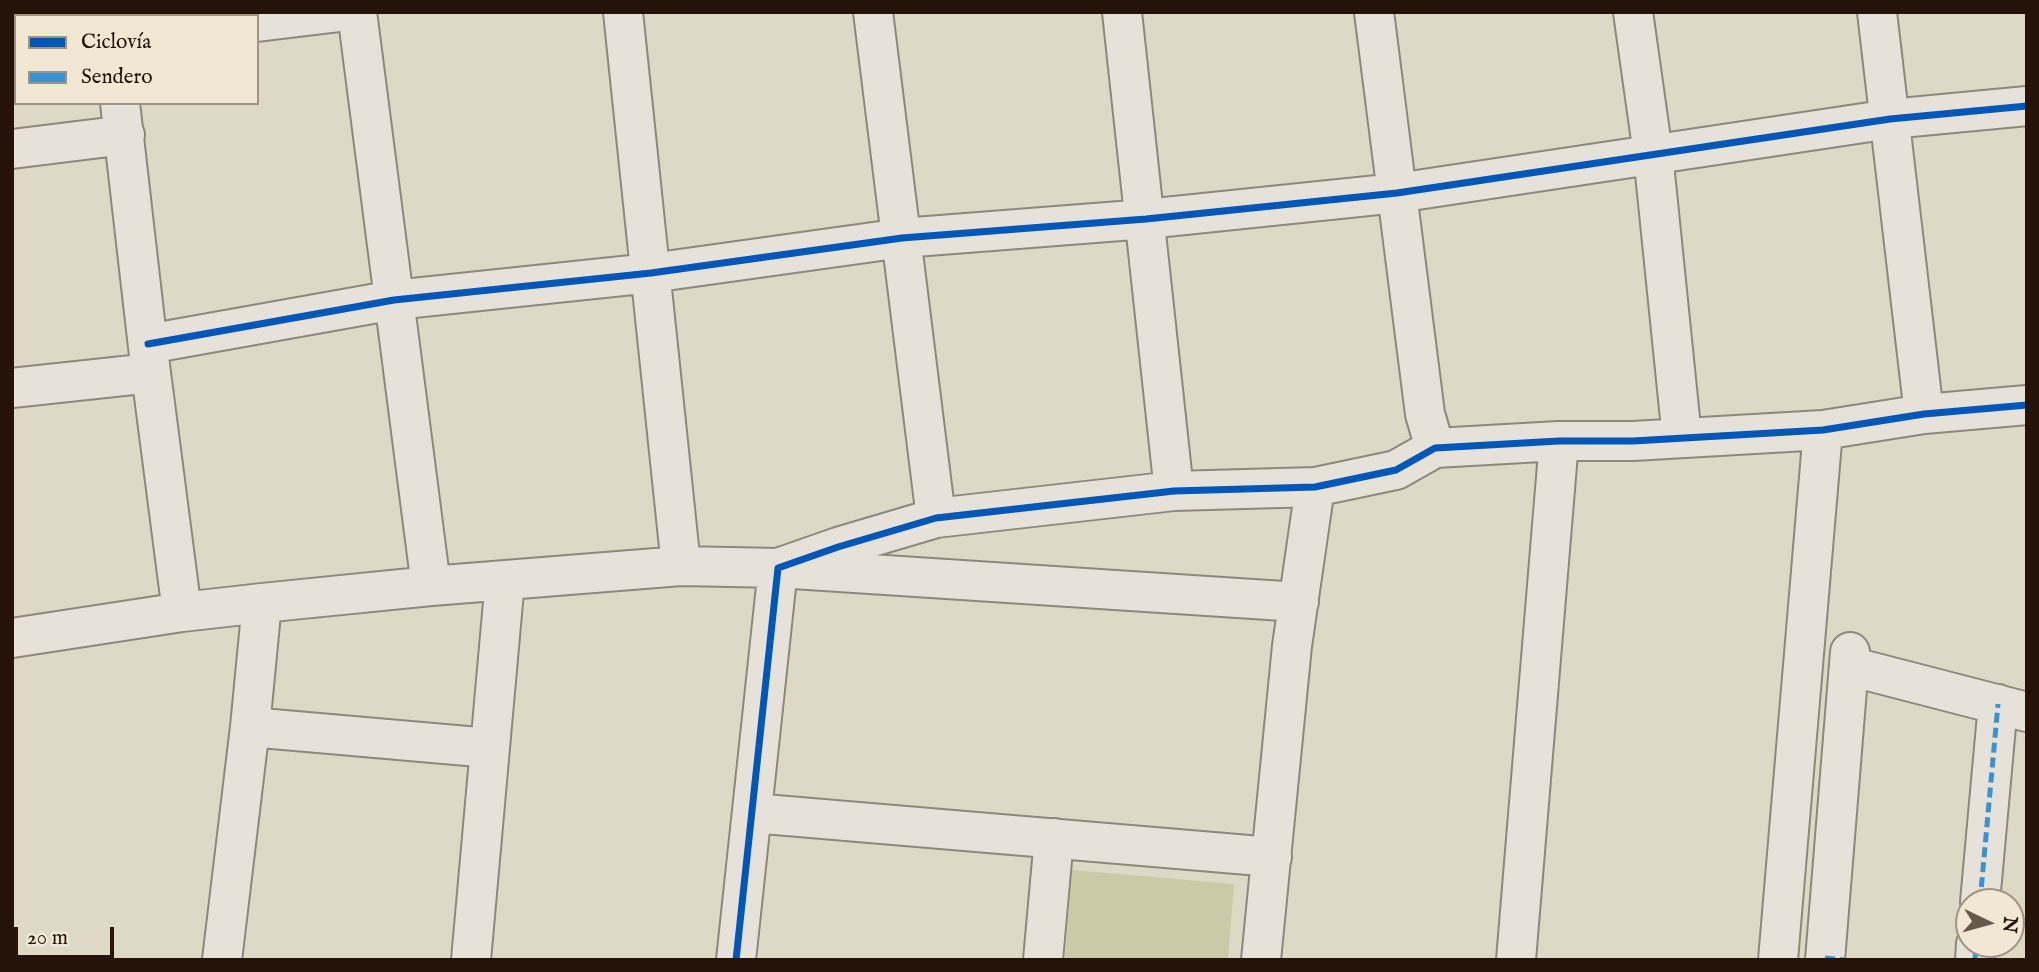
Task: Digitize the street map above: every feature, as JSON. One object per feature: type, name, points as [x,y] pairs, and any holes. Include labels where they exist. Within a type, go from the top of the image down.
[{"type":"street","points":[[259,22],[340,12]]},
{"type":"street","points":[[357,12],[431,586]]},
{"type":"street","points":[[623,12],[681,566]]},
{"type":"street","points":[[873,12],[936,518]]},
{"type":"street","points":[[1122,12],[1174,491]]},
{"type":"street","points":[[1374,12],[1424,414],[1435,448]]},
{"type":"street","points":[[1633,12],[1653,154],[1682,438]]},
{"type":"street","points":[[1877,12],[1924,414]]},
{"type":"street","points":[[12,388],[150,359],[394,300],[651,273],[902,238],[1146,219],[1396,193],[1890,119],[2027,106]]},
{"type":"street","points":[[12,149],[122,119],[182,612]]},
{"type":"street","points":[[778,568],[936,518],[1174,491],[1315,487],[1396,470],[1435,448],[1559,440],[1633,441],[1823,430],[1924,414],[2027,405]]},
{"type":"street","points":[[1777,960],[1823,430]]},
{"type":"street","points":[[1516,960],[1559,440]]},
{"type":"street","points":[[1261,960],[1292,646],[1315,487]]},
{"type":"street","points":[[12,638],[182,612],[262,603],[681,566],[778,568],[1299,602]]},
{"type":"street","points":[[736,960],[778,568]]},
{"type":"street","points":[[471,960],[505,580]]},
{"type":"street","points":[[222,960],[262,603]]},
{"type":"street","points":[[1831,959],[1850,659],[2012,708],[1982,888]]},
{"type":"street","points":[[250,727],[490,748]]},
{"type":"street","points":[[752,813],[1272,857]]},
{"type":"street","points":[[1044,960],[1054,838]]},
{"type":"green space","points":[[1072,870],[1234,884],[1228,960],[1065,960]]},
{"type":"marked path","points":[[1981,888],[1998,704]]},
{"type":"marked path","points":[[1825,958],[1844,960]]},
{"type":"cycle path","points":[[148,344],[394,300],[651,273],[902,238],[1146,219],[1397,193],[1890,119],[2027,106]]},
{"type":"cycle path","points":[[736,960],[778,568],[936,518],[1174,491],[1315,487],[1396,470],[1435,448],[1559,441],[1633,441],[1823,430],[1924,414],[2027,405]]}]
